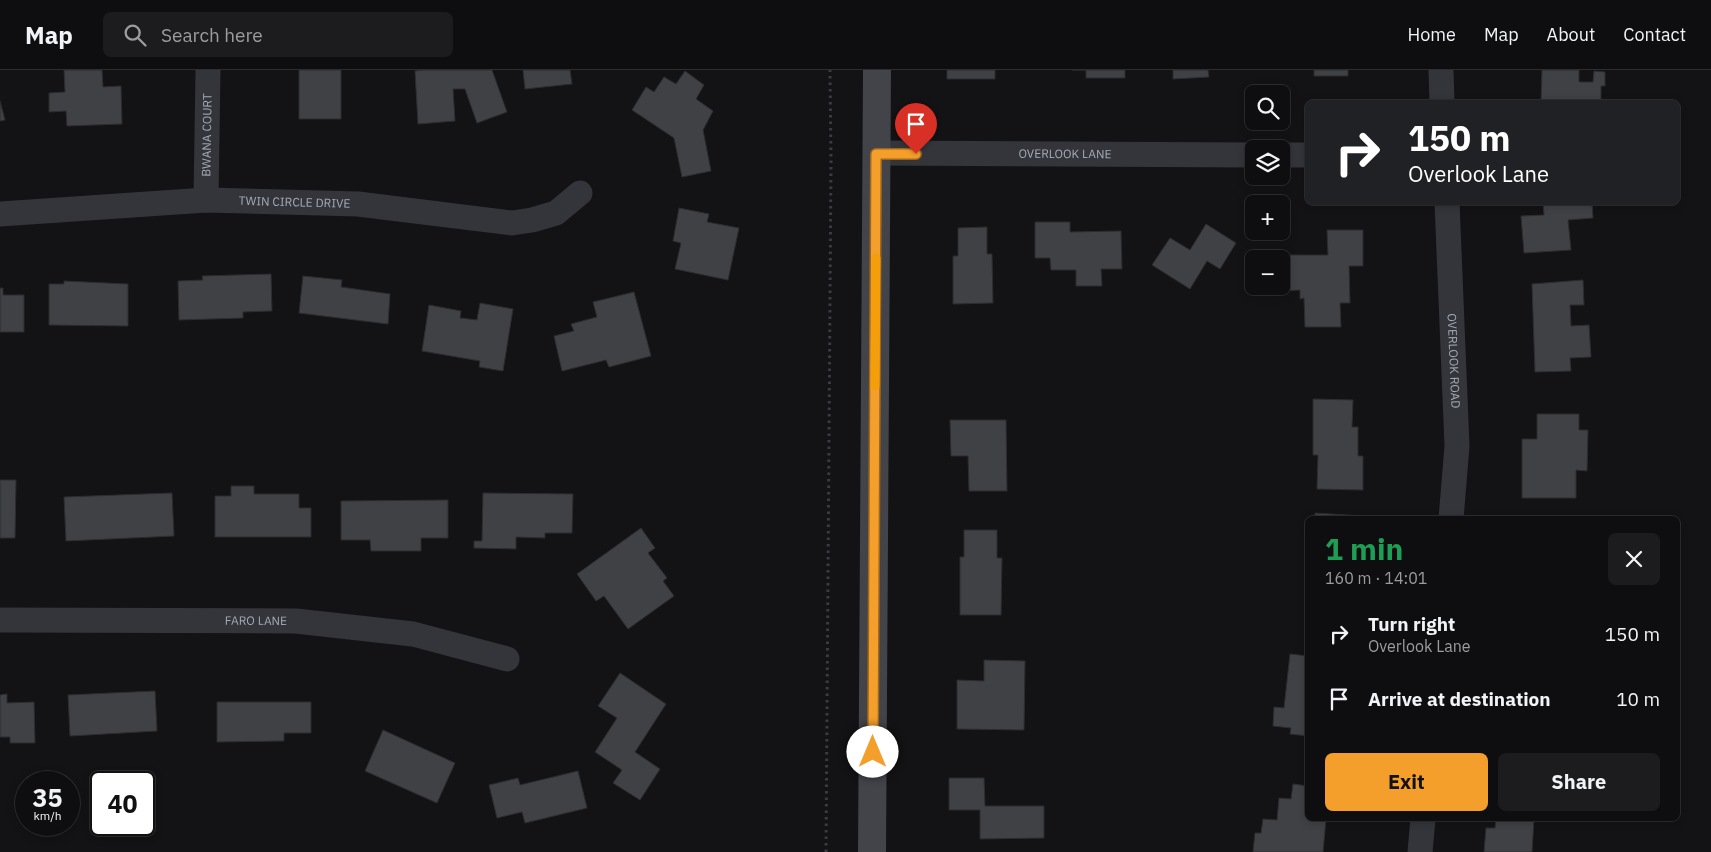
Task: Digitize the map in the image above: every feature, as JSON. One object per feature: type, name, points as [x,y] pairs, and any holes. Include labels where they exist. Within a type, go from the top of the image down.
[{"type":"street","name":"BWANA COURT","points":[[206,200],[208,70]]},
{"type":"street","points":[[872,852],[877,70]]},
{"type":"street","points":[[1441,70],[1442,100]]},
{"type":"street","name":"OVERLOOK LANE","points":[[876,154],[1245,155]]},
{"type":"street","points":[[1290,155],[1305,155]]},
{"type":"street","name":"TWIN CIRCLE DRIVE","points":[[0,214],[206,200],[358,204],[512,223],[532,220],[556,213],[580,193]]},
{"type":"street","name":"OVERLOOK ROAD","points":[[1447,205],[1457,446],[1451,516]]},
{"type":"street","name":"FARO LANE","points":[[0,620],[296,621],[413,634],[507,659]]},
{"type":"street","points":[[1420,852],[1423,821]]},
{"type":"path","points":[[826,852],[830,70]]},
{"type":"building","points":[[64,70],[102,70],[103,87],[121,86],[122,124],[67,126],[66,111],[49,112],[49,93],[65,92]]},
{"type":"building","points":[[299,70],[341,70],[341,119],[299,119]]},
{"type":"building","points":[[492,70],[507,112],[477,123],[465,89],[453,89],[455,121],[418,124],[415,71]]},
{"type":"building","points":[[523,70],[570,70],[572,84],[525,89]]},
{"type":"building","points":[[947,70],[995,70],[995,79],[947,79]]},
{"type":"building","points":[[1086,70],[1125,70],[1125,78],[1086,78]]},
{"type":"building","points":[[1173,70],[1208,70],[1209,77],[1173,79]]},
{"type":"building","points":[[1314,70],[1348,70],[1348,76],[1314,76]]},
{"type":"building","points":[[1542,70],[1579,70],[1579,82],[1593,82],[1594,71],[1605,72],[1605,86],[1601,86],[1601,100],[1541,100]]},
{"type":"building","points":[[685,71],[704,85],[696,99],[713,111],[703,130],[711,171],[682,177],[674,138],[632,110],[646,87],[654,92],[664,77],[676,84]]},
{"type":"building","points":[[0,101],[5,120],[0,121]]},
{"type":"building","points":[[1543,205],[1592,205],[1593,218],[1568,220],[1571,250],[1524,253],[1521,216],[1544,215]]},
{"type":"building","points":[[679,208],[709,214],[707,222],[739,228],[728,280],[675,269],[681,243],[673,241]]},
{"type":"building","points":[[1035,222],[1070,222],[1070,232],[1121,231],[1122,269],[1101,269],[1102,286],[1076,286],[1076,270],[1051,270],[1050,258],[1035,258]]},
{"type":"building","points":[[1206,224],[1236,243],[1220,269],[1207,261],[1190,289],[1152,265],[1170,238],[1190,250]]},
{"type":"building","points":[[987,227],[987,254],[992,254],[993,303],[953,304],[953,256],[958,256],[958,228]]},
{"type":"building","points":[[1327,230],[1363,230],[1363,266],[1349,266],[1350,303],[1340,303],[1341,327],[1305,327],[1304,298],[1300,299],[1300,290],[1290,290],[1290,255],[1328,255]]},
{"type":"building","points":[[271,274],[272,311],[243,312],[243,318],[179,320],[178,281],[203,280],[202,276]]},
{"type":"building","points":[[303,276],[342,280],[341,287],[390,294],[388,324],[299,313]]},
{"type":"building","points":[[1583,280],[1584,305],[1570,305],[1571,326],[1589,325],[1591,357],[1570,358],[1571,371],[1535,372],[1532,284]]},
{"type":"building","points":[[64,281],[128,284],[128,326],[49,325],[49,284],[64,284]]},
{"type":"building","points":[[0,288],[3,288],[3,295],[24,295],[24,332],[0,332]]},
{"type":"building","points":[[634,292],[651,356],[609,367],[606,360],[562,371],[554,336],[574,331],[571,324],[597,317],[593,302]]},
{"type":"building","points":[[480,303],[513,309],[503,371],[479,367],[480,361],[422,351],[429,305],[461,311],[460,318],[477,320]]},
{"type":"building","points":[[1313,399],[1353,400],[1352,427],[1358,427],[1358,456],[1363,456],[1363,490],[1317,489],[1318,455],[1313,455]]},
{"type":"building","points":[[1537,414],[1579,414],[1579,430],[1588,430],[1587,471],[1576,470],[1576,498],[1522,498],[1522,439],[1537,439]]},
{"type":"building","points":[[950,420],[1006,420],[1007,491],[969,491],[968,456],[951,456]]},
{"type":"building","points":[[0,480],[16,480],[15,538],[0,538]]},
{"type":"building","points":[[231,486],[254,486],[254,494],[299,494],[299,508],[311,508],[311,537],[215,537],[215,496],[231,496]]},
{"type":"building","points":[[172,493],[174,536],[66,541],[64,497]]},
{"type":"building","points":[[483,493],[573,494],[572,533],[545,533],[545,538],[516,537],[516,549],[474,548],[474,541],[482,541]]},
{"type":"building","points":[[448,500],[448,538],[421,538],[421,551],[371,551],[370,540],[341,540],[341,501]]},
{"type":"building","points":[[1315,513],[1363,516],[1315,516]]},
{"type":"building","points":[[641,528],[655,548],[648,553],[667,578],[663,581],[674,596],[628,629],[604,596],[596,601],[577,574]]},
{"type":"building","points":[[964,530],[997,530],[997,558],[1002,558],[1001,615],[960,615],[960,557],[964,557]]},
{"type":"building","points":[[1290,654],[1305,656],[1305,736],[1290,734],[1291,728],[1273,726],[1274,707],[1284,708]]},
{"type":"building","points":[[984,660],[1025,661],[1024,730],[957,729],[957,680],[984,681]]},
{"type":"building","points":[[620,673],[666,704],[635,752],[660,769],[640,800],[613,783],[622,770],[595,752],[617,718],[598,706]]},
{"type":"building","points":[[155,691],[157,731],[70,736],[68,695]]},
{"type":"building","points":[[7,694],[7,703],[34,702],[35,743],[10,743],[10,737],[0,737],[0,695]]},
{"type":"building","points":[[217,702],[311,702],[311,733],[284,733],[284,741],[217,742]]},
{"type":"building","points":[[383,730],[455,763],[437,803],[365,771]]},
{"type":"building","points":[[578,771],[587,808],[525,823],[522,812],[497,818],[489,785],[518,778],[520,785]]},
{"type":"building","points":[[949,778],[984,778],[985,806],[1044,806],[1044,838],[980,839],[980,810],[949,810]]},
{"type":"building","points":[[1293,784],[1305,786],[1305,821],[1326,821],[1323,852],[1253,852],[1255,833],[1261,833],[1263,819],[1277,820],[1279,798],[1291,799]]},
{"type":"building","points":[[1496,821],[1534,821],[1532,852],[1484,852],[1486,828],[1495,828]]},
{"type":"slow traffic","points":[[875,386],[876,258]]},
{"type":"route","points":[[873,752],[876,154],[916,154]]}]
